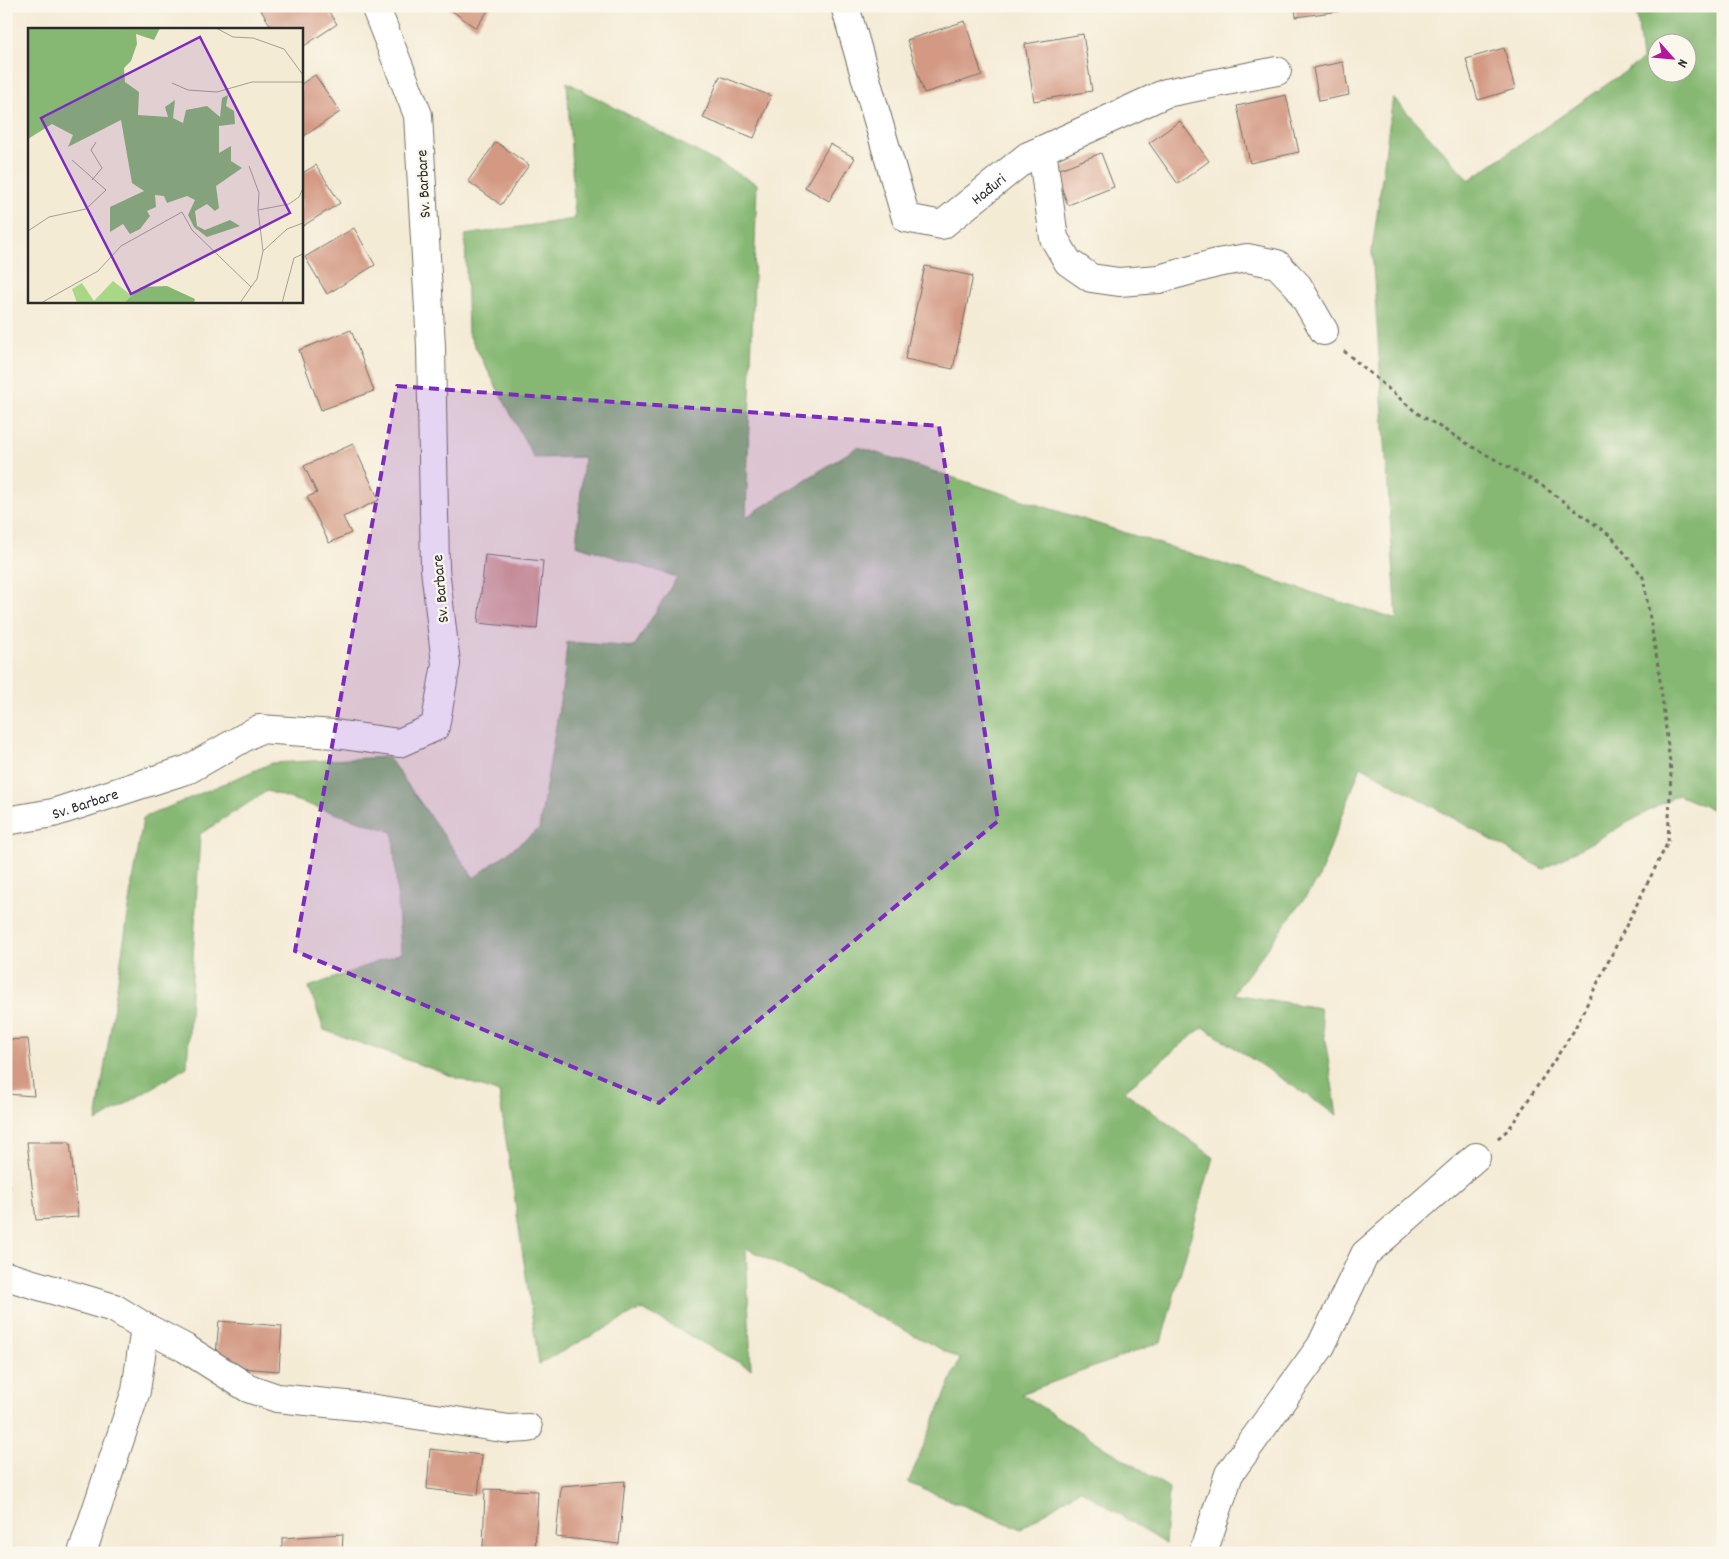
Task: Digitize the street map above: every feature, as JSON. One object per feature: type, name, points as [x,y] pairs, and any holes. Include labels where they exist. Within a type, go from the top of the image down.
[{"type":"street","name":"Sv. Barbare","points":[[6,821],[53,813],[189,769],[259,729],[335,734],[400,743],[435,727],[446,664],[436,569],[431,346],[418,114],[376,6]]},
{"type":"street","name":"Hađuri","points":[[845,6],[906,218],[942,225],[1028,156],[1166,93],[1277,71]]},
{"type":"street","points":[[1042,150],[1054,238],[1068,262],[1091,278],[1119,282],[1159,279],[1218,263],[1247,258],[1277,264],[1298,286],[1324,331]]},
{"type":"street","points":[[1203,1553],[1228,1474],[1321,1346],[1365,1254],[1476,1157]]},
{"type":"street","points":[[6,1276],[114,1308],[185,1348],[248,1388],[277,1398],[356,1406],[509,1429],[528,1428]]},
{"type":"street","points":[[82,1553],[136,1391],[145,1327]]},
{"type":"path","points":[[1324,331],[1351,358],[1417,413],[1541,485],[1612,537],[1643,577],[1659,672],[1672,771],[1668,842],[1573,1032],[1509,1129],[1476,1157]]},
{"type":"highlighted area","points":[[397,386],[939,426],[998,821],[659,1103],[295,951]]},
{"type":"green space","points":[[1636,6],[1723,6],[1723,814],[1678,795],[1543,869],[1361,766],[1318,880],[1233,994],[1320,1008],[1337,1115],[1203,1027],[1124,1091],[1213,1157],[1161,1342],[1021,1394],[1169,1488],[1165,1544],[1080,1489],[1021,1529],[908,1483],[960,1359],[746,1248],[751,1369],[641,1309],[539,1364],[499,1093],[324,1030],[309,987],[401,953],[393,832],[267,791],[200,834],[187,1067],[96,1122],[143,818],[272,763],[388,757],[474,878],[539,829],[564,677],[567,642],[634,647],[677,577],[576,545],[584,457],[534,458],[468,333],[465,235],[575,219],[567,82],[757,184],[746,517],[858,447],[1397,620],[1372,251],[1393,97],[1469,180],[1642,60]]},
{"type":"building","points":[[258,6],[325,6],[337,24],[302,47],[302,28],[272,28]]},
{"type":"building","points":[[445,6],[491,6],[476,28]]},
{"type":"building","points":[[1295,6],[1339,6],[1340,11],[1296,17]]},
{"type":"building","points":[[965,21],[982,75],[924,93],[907,40]]},
{"type":"building","points":[[1083,34],[1092,91],[1034,101],[1025,44]]},
{"type":"building","points":[[1504,48],[1515,89],[1478,100],[1466,59]]},
{"type":"building","points":[[1343,62],[1349,95],[1319,101],[1313,68]]},
{"type":"building","points":[[315,75],[340,112],[302,137],[302,83]]},
{"type":"building","points":[[720,76],[771,96],[754,138],[703,118]]},
{"type":"building","points":[[1286,95],[1299,152],[1250,163],[1237,106]]},
{"type":"building","points":[[1180,121],[1209,161],[1178,184],[1149,143]]},
{"type":"building","points":[[496,142],[529,165],[501,205],[468,181]]},
{"type":"building","points":[[830,144],[855,158],[829,201],[805,187]]},
{"type":"building","points":[[1101,153],[1114,187],[1068,205],[1055,171]]},
{"type":"building","points":[[316,165],[340,203],[302,226],[302,173]]},
{"type":"building","points":[[354,228],[375,265],[327,294],[305,257]]},
{"type":"building","points":[[925,266],[973,276],[953,369],[905,359]]},
{"type":"building","points":[[351,330],[374,391],[321,410],[299,350]]},
{"type":"building","points":[[353,444],[379,500],[343,517],[351,533],[329,543],[307,497],[317,493],[304,466]]},
{"type":"building","points":[[485,555],[543,561],[537,629],[478,623]]},
{"type":"building","points":[[28,1039],[34,1096],[6,1094],[6,1040]]},
{"type":"building","points":[[27,1142],[70,1142],[78,1217],[36,1220]]},
{"type":"building","points":[[6,1186],[8,1186],[8,1252],[6,1252]]},
{"type":"building","points":[[219,1321],[282,1326],[279,1371],[215,1366]]},
{"type":"building","points":[[430,1449],[482,1455],[478,1495],[427,1489]]},
{"type":"building","points":[[625,1481],[619,1544],[556,1537],[561,1486]]},
{"type":"building","points":[[485,1489],[538,1491],[535,1551],[483,1549]]},
{"type":"building","points":[[343,1534],[342,1553],[282,1553],[282,1538]]}]
